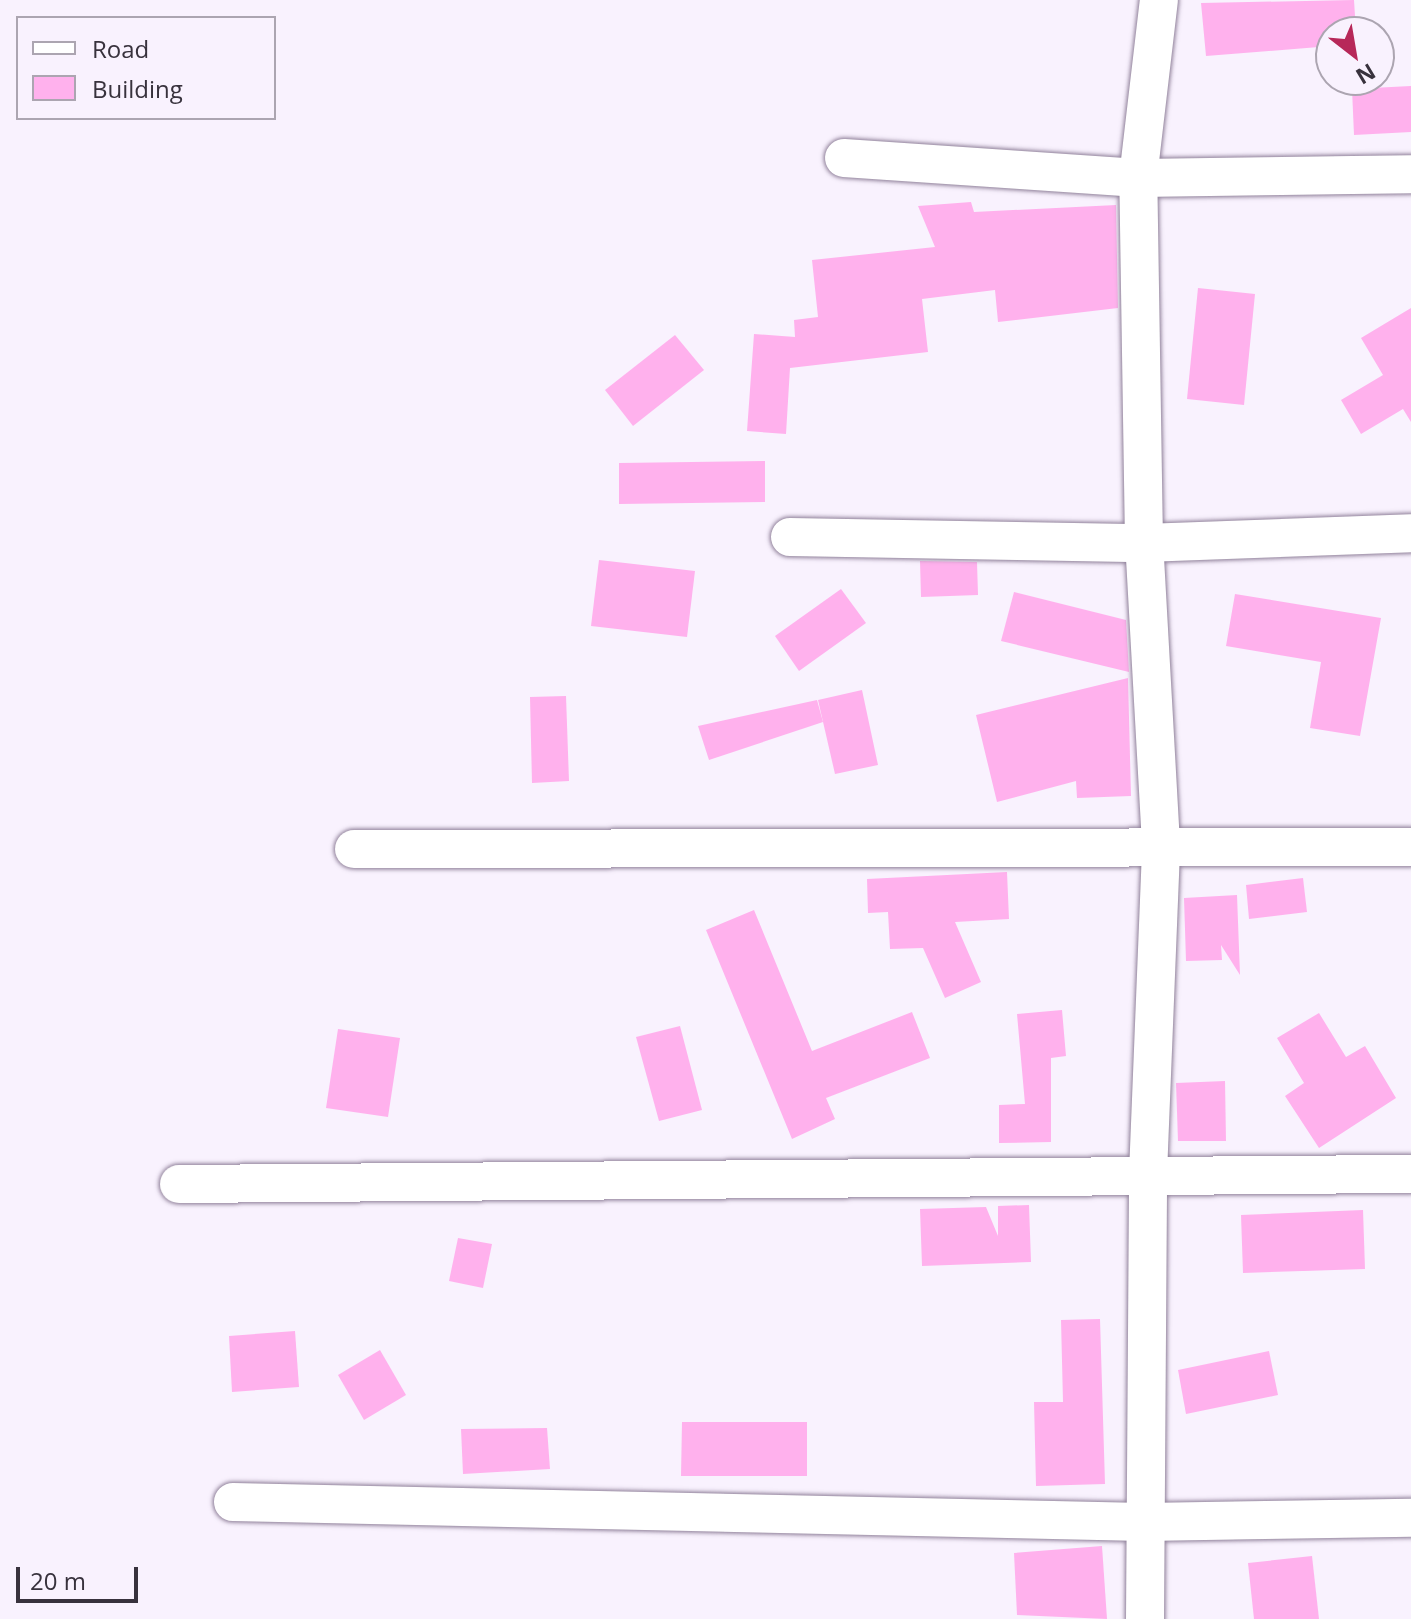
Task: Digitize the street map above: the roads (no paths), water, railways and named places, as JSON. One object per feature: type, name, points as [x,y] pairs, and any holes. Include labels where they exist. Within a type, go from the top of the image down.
[{"type":"street","points":[[1145,1619],[1148,1174],[1161,844],[1144,543],[1138,178],[1159,0]]},
{"type":"street","points":[[844,158],[1138,178],[1411,174]]},
{"type":"street","points":[[790,537],[1144,543],[1411,533]]},
{"type":"street","points":[[354,849],[1161,844],[1411,847]]},
{"type":"street","points":[[179,1184],[1411,1174]]},
{"type":"street","points":[[233,1502],[1144,1522],[1411,1518]]}]
